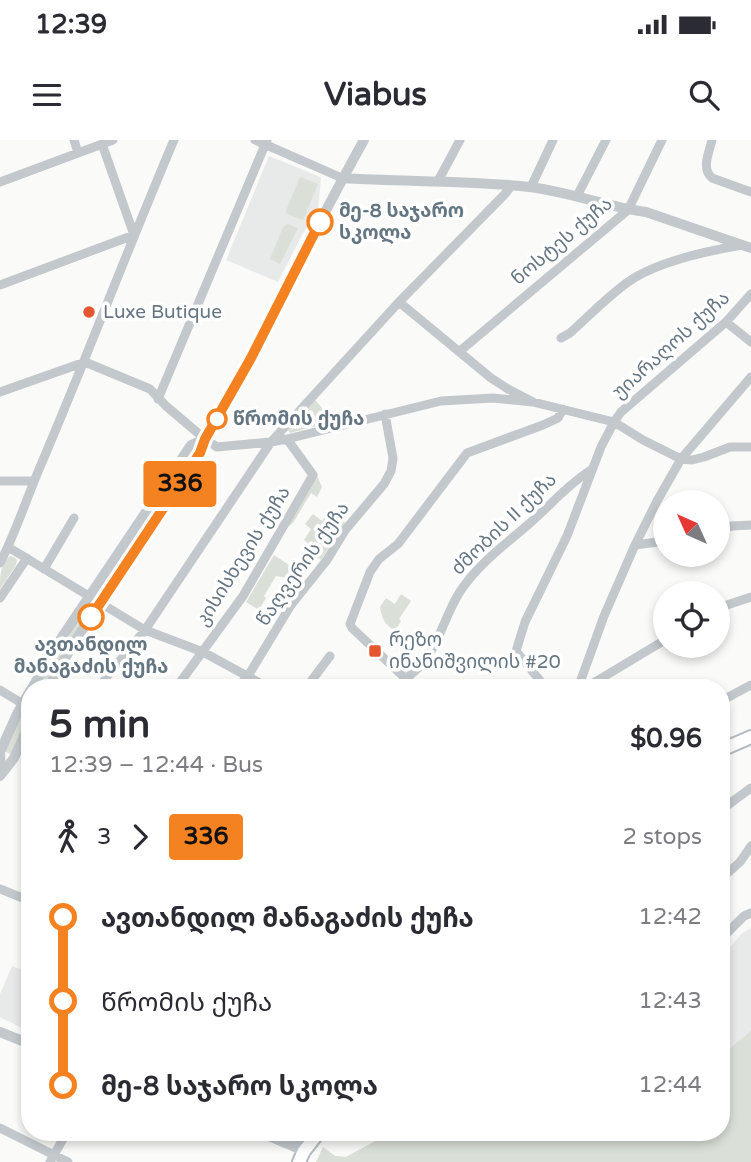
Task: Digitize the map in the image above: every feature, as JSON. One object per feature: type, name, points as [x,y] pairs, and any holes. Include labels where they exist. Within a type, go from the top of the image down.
[{"type":"main road","points":[[730,746],[751,737]]},
{"type":"street","points":[[74,140],[78,153]]},
{"type":"street","points":[[0,182],[113,140]]},
{"type":"street","points":[[0,563],[85,362],[174,140]]},
{"type":"street","points":[[254,140],[266,142],[342,178],[530,187],[646,212],[748,246]]},
{"type":"street","points":[[53,679],[75,641],[200,453],[364,140]]},
{"type":"street","points":[[438,181],[460,140]]},
{"type":"street","points":[[530,187],[553,140]]},
{"type":"street","points":[[577,196],[606,140]]},
{"type":"street","name":"ნოსტეს ქუჩა","points":[[460,351],[628,210],[662,140]]},
{"type":"street","points":[[712,140],[706,164],[708,174],[712,178],[751,191]]},
{"type":"street","points":[[158,399],[266,142]]},
{"type":"street","points":[[102,144],[134,235]]},
{"type":"street","points":[[105,679],[145,630],[271,442],[510,186]]},
{"type":"street","points":[[0,285],[134,235]]},
{"type":"street","points":[[561,338],[629,281],[639,276],[706,251],[748,246]]},
{"type":"street","name":"უიარაღოს ქუჩა","points":[[614,422],[621,412],[726,322],[751,294]]},
{"type":"street","points":[[399,302],[491,378],[533,402]]},
{"type":"street","points":[[726,322],[751,342]]},
{"type":"street","points":[[0,392],[85,362],[149,389],[217,447],[287,439],[441,401],[464,398],[533,402],[614,422],[681,460],[704,457],[730,447],[751,447]]},
{"type":"street","points":[[581,679],[604,616],[657,501],[681,460],[751,377]]},
{"type":"street","points":[[405,678],[350,624],[370,572],[379,559],[398,544],[467,453],[543,425],[558,418],[563,409]]},
{"type":"street","name":"წაღვერის ქუჩა","points":[[245,679],[291,605],[327,560],[346,529],[384,484],[391,471],[393,458],[385,414]]},
{"type":"street","name":"ძმობის II ქუჩა","points":[[405,678],[427,658],[460,591],[475,572],[571,484],[591,470],[614,422]]},
{"type":"street","points":[[37,679],[62,637],[191,445],[205,439]]},
{"type":"street","name":"კისისხევის ქუჩა","points":[[183,679],[243,596],[313,475],[287,439]]},
{"type":"street","points":[[539,679],[516,651],[525,622],[567,536],[591,470]]},
{"type":"street","points":[[0,481],[34,481]]},
{"type":"street","points":[[44,569],[74,518]]},
{"type":"street","points":[[730,526],[751,525]]},
{"type":"street","points":[[635,545],[653,543]]},
{"type":"street","points":[[8,547],[145,630],[203,652],[253,679]]},
{"type":"street","points":[[0,598],[27,558]]},
{"type":"street","points":[[730,604],[751,597]]},
{"type":"street","points":[[600,679],[653,647]]},
{"type":"street","points":[[313,679],[330,656]]},
{"type":"street","points":[[730,696],[751,685]]},
{"type":"street","points":[[0,690],[21,703]]},
{"type":"street","points":[[0,775],[0,752],[21,708]]},
{"type":"street","points":[[0,775],[14,758],[21,743]]},
{"type":"street","points":[[0,752],[14,758]]},
{"type":"street","points":[[730,803],[751,788]]},
{"type":"street","points":[[730,871],[751,846]]},
{"type":"street","points":[[0,889],[21,897]]},
{"type":"street","points":[[730,930],[751,913]]},
{"type":"street","points":[[0,1032],[21,1040]]},
{"type":"street","points":[[0,1128],[21,1140]]},
{"type":"street","points":[[23,1141],[52,1158],[68,1162]]},
{"type":"street","points":[[52,1158],[61,1141]]},
{"type":"street","points":[[276,1141],[299,1153]]},
{"type":"shaded area","points":[[269,156],[321,178],[318,211],[302,235],[278,282],[226,260]]},
{"type":"shaded area","points":[[300,177],[318,184],[303,220],[285,213]]},
{"type":"shaded area","points":[[288,224],[298,228],[280,264],[270,259],[283,227]]},
{"type":"shaded area","points":[[315,400],[334,421],[290,433],[288,429]]},
{"type":"shaded area","points":[[191,449],[198,452],[99,599],[93,596]]},
{"type":"shaded area","points":[[314,469],[322,487],[317,497],[311,493],[293,523],[286,528]]},
{"type":"shaded area","points":[[329,511],[346,523],[321,560],[307,550],[309,544],[304,540],[311,529],[305,524],[313,514],[322,521]]},
{"type":"shaded area","points":[[274,555],[292,567],[286,578],[276,576],[259,610],[246,602]]},
{"type":"shaded area","points":[[10,556],[17,560],[16,565],[0,589],[2,567]]},
{"type":"shaded area","points":[[401,594],[411,601],[399,619],[401,621],[395,631],[384,621],[380,607],[386,598],[395,604]]},
{"type":"shaded area","points":[[90,600],[96,604],[50,679],[41,679]]},
{"type":"shaded area","points":[[21,716],[21,736],[12,755],[4,751]]},
{"type":"shaded area","points":[[751,928],[751,1162],[317,1162],[323,1147],[335,1156],[346,1157],[375,1141],[730,1141],[730,947],[742,933]]},
{"type":"shaded area","points":[[12,966],[21,970],[21,1027],[0,1017],[0,994]]},
{"type":"shaded area","points":[[751,1031],[751,1162],[316,1162],[323,1147],[335,1156],[346,1157],[375,1141],[730,1141],[730,1048]]},
{"type":"bus line","name":"336","points":[[91,617],[200,453],[320,222]]},
{"type":"place","name":"მე-8 საჯარო სკოლა","points":[[320,222]]},
{"type":"place","name":"Luxe Butique","points":[[89,312]]},
{"type":"place","name":"წრომის ქუჩა","points":[[217,419]]},
{"type":"place","name":"ავთანდილ მანაგაძის ქუჩა","points":[[91,617]]},
{"type":"place","name":"რეზო ინანიშვილის #20","points":[[375,651]]}]
